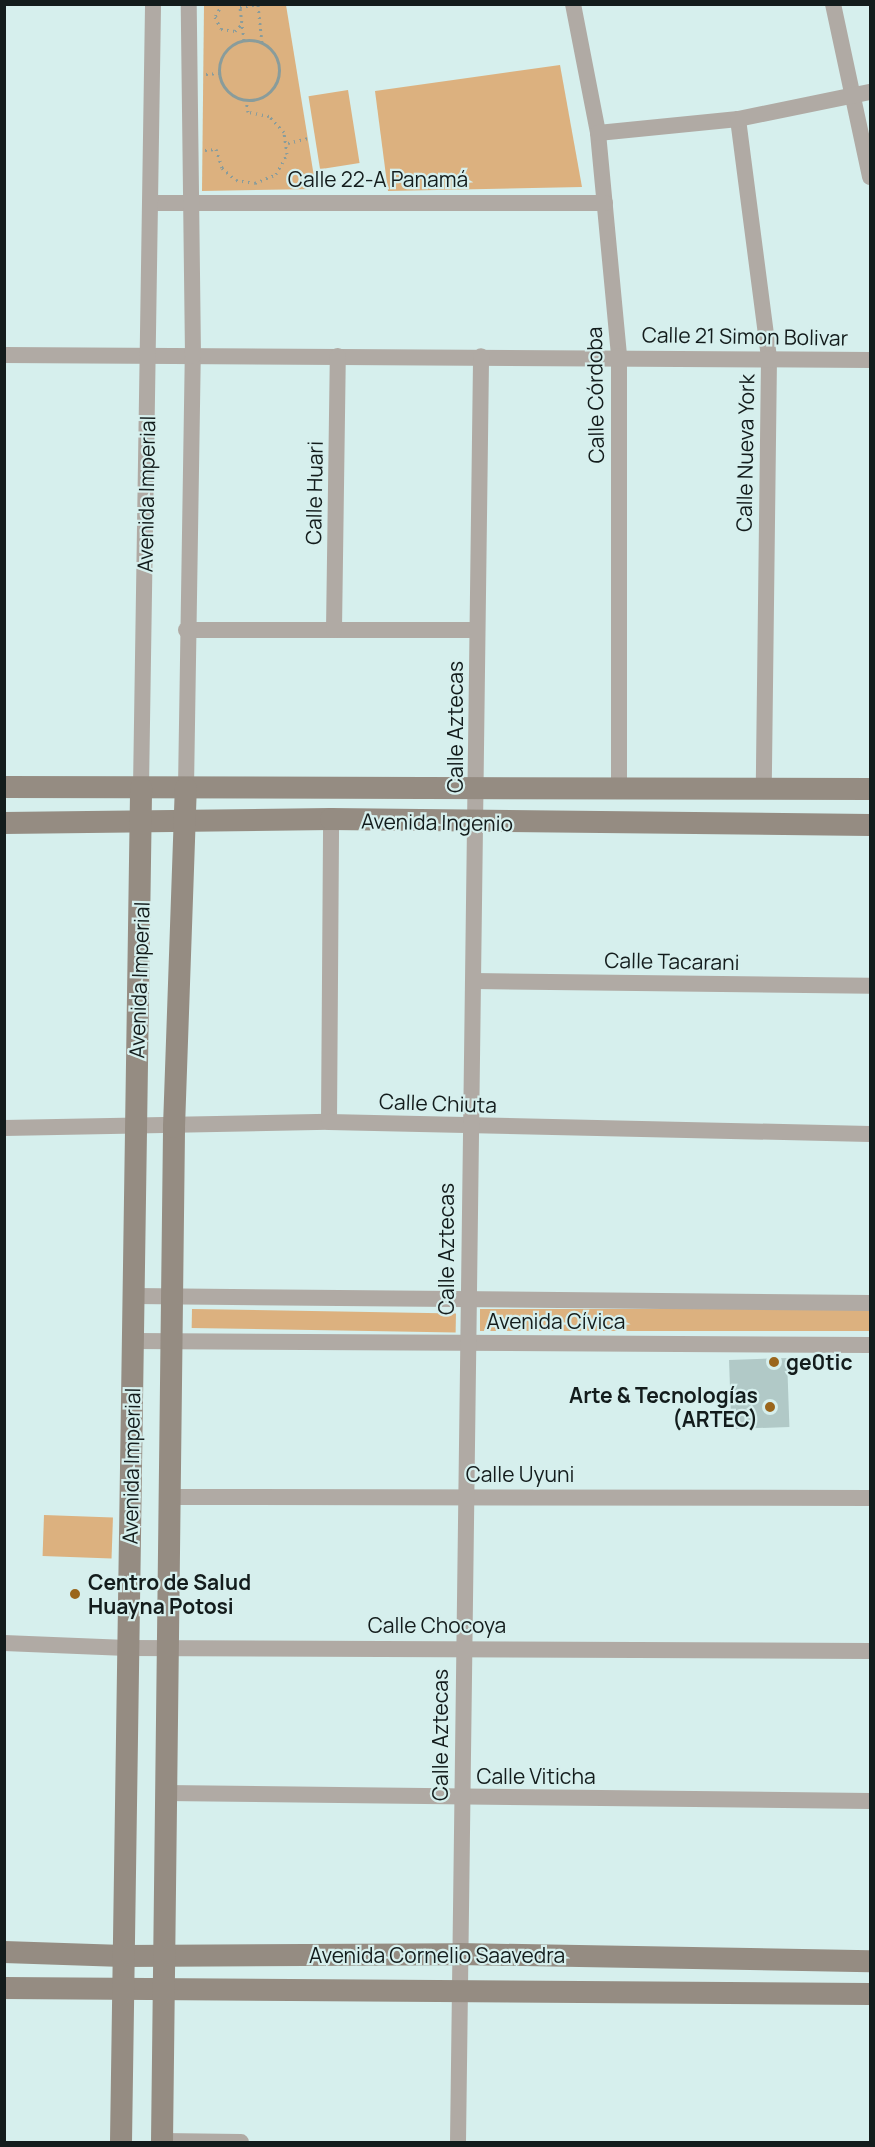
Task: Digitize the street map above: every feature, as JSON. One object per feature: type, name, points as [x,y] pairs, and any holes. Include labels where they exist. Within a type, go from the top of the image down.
[{"type":"street","name":"Avenida Imperial","points":[[121,2142],[127,1648],[135,1296],[135,1127],[144,820],[141,788],[153,4]]},
{"type":"street","name":"Avenida Imperial","points":[[162,2142],[174,1127],[186,821],[186,630],[193,356],[189,4]]},
{"type":"street","name":"Calle Córdoba","points":[[573,4],[598,133],[619,357],[619,789]]},
{"type":"street","points":[[832,4],[870,177]]},
{"type":"street","points":[[598,133],[738,119],[870,92]]},
{"type":"street","name":"Calle Nueva York","points":[[738,119],[769,358],[764,789]]},
{"type":"street","name":"Calle 22-A Panamá","points":[[151,203],[193,201],[605,202]]},
{"type":"street","name":"Calle 21 Simon Bolivar","points":[[4,355],[870,360]]},
{"type":"street","name":"Calle Huari","points":[[334,630],[338,356]]},
{"type":"street","name":"Calle Aztecas","points":[[458,2142],[463,1647],[469,1342],[467,1299],[469,1126],[477,823],[481,356]]},
{"type":"street","points":[[186,630],[477,630]]},
{"type":"street","name":"Avenida Ingenio","points":[[4,787],[870,789]]},
{"type":"street","points":[[329,1122],[331,819]]},
{"type":"street","name":"Avenida Ingenio","points":[[4,823],[331,819],[477,823],[870,825]]},
{"type":"street","name":"Calle Tacarani","points":[[474,981],[870,986]]},
{"type":"street","name":"Calle Chiuta","points":[[4,1128],[174,1127],[329,1122],[870,1134]]},
{"type":"street","name":"Avenida Cívica","points":[[135,1296],[870,1303]]},
{"type":"street","name":"Avenida Cívica","points":[[134,1341],[870,1345]]},
{"type":"street","name":"Calle Uyuni","points":[[169,1497],[870,1498]]},
{"type":"street","name":"Calle Chocoya","points":[[4,1643],[127,1648],[463,1647],[870,1651]]},
{"type":"street","name":"Calle Viticha","points":[[165,1793],[870,1801]]},
{"type":"street","name":"Avenida Cornelio Saavedra","points":[[4,1952],[123,1956],[459,1954],[870,1961]]},
{"type":"street","name":"Avenida Cornelio Saavedra","points":[[4,1988],[870,1994]]},
{"type":"street","points":[[162,2142],[241,2142]]},
{"type":"path","points":[[222,4],[216,12],[218,26],[230,32],[242,24]]},
{"type":"path","points":[[244,40],[239,6],[258,5],[262,43]]},
{"type":"path","points":[[244,40],[262,43],[276,55],[279,74],[271,90],[246,100],[228,91],[219,73],[223,55],[244,40]]},
{"type":"path","points":[[216,149],[228,175],[255,183],[276,174],[287,154],[288,143],[285,132],[269,116],[248,112],[246,100]]},
{"type":"path","points":[[288,143],[308,138]]},
{"type":"shaded area","points":[[204,5],[286,5],[316,189],[202,191]]},
{"type":"shaded area","points":[[560,65],[582,187],[388,191],[375,91]]},
{"type":"shaded area","points":[[348,90],[360,163],[320,169],[308,96]]},
{"type":"shaded area","points":[[192,1309],[456,1314],[456,1333],[192,1328]]},
{"type":"shaded area","points":[[480,1309],[870,1309],[870,1331],[480,1331]]},
{"type":"shaded area","points":[[44,1515],[113,1517],[112,1558],[43,1556]]},
{"type":"building","points":[[787,1358],[789,1427],[731,1429],[729,1360]]},
{"type":"place","name":"ge0tic","points":[[774,1362]]},
{"type":"place","name":"Arte & Tecnologías (ARTEC)","points":[[770,1407]]},
{"type":"place","name":"Centro de Salud Huayna Potosi","points":[[75,1594]]}]
